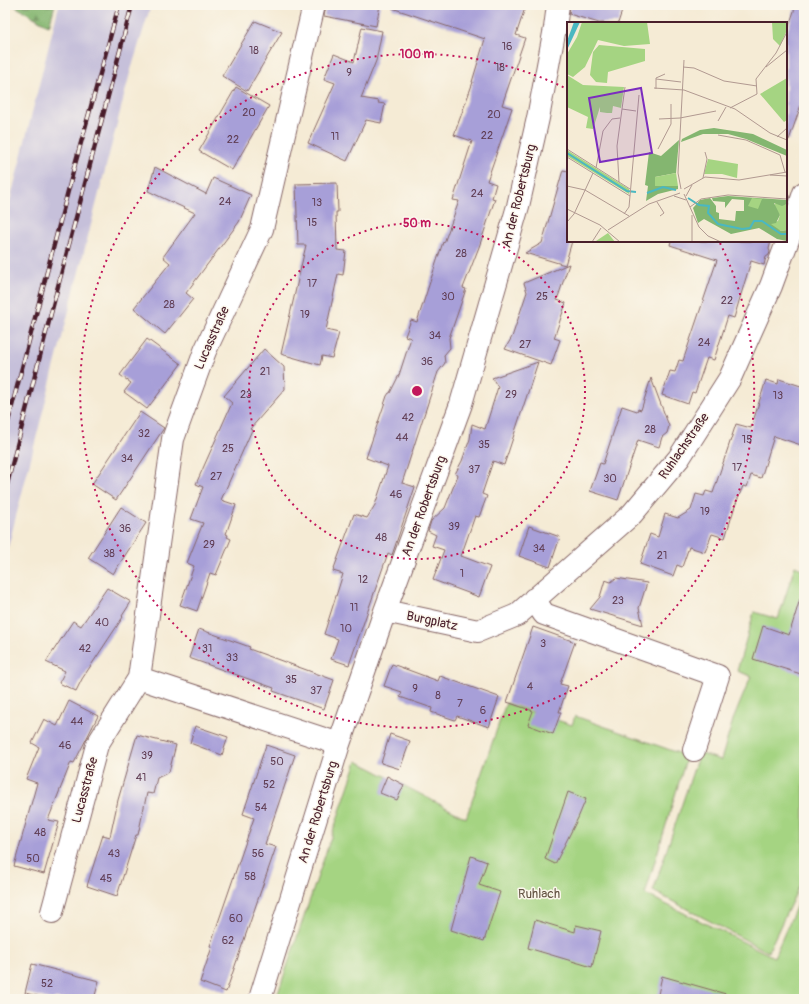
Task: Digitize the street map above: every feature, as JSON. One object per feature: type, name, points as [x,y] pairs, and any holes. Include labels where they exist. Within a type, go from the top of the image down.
[{"type":"street","name":"Lucasstraße","points":[[52,912],[97,745],[139,678],[173,439],[205,351],[262,229],[314,5]]},
{"type":"street","name":"An der Robertsburg","points":[[260,999],[339,744],[385,611],[461,404],[518,206],[538,118],[558,5]]},
{"type":"street","name":"Ruhlachstraße","points":[[478,631],[516,615],[632,514],[679,458],[730,378],[800,219],[804,193]]},
{"type":"street","points":[[534,599],[544,614],[718,676],[694,750]]},
{"type":"street","name":"Burgplatz","points":[[385,611],[478,631]]},
{"type":"street","points":[[139,678],[339,744]]},
{"type":"shaded area","points":[[59,5],[151,5],[130,73],[5,559],[5,221]]},
{"type":"green space","points":[[13,5],[55,5],[49,26]]},
{"type":"green space","points":[[795,566],[804,570],[804,876],[768,952],[653,891],[699,753],[721,760],[733,720],[751,676],[737,671],[754,612],[778,619]]},
{"type":"green space","name":"Ruhlach","points":[[506,703],[572,725],[575,716],[687,756],[645,894],[774,957],[804,889],[804,999],[276,999],[357,761],[466,818]]},
{"type":"building","points":[[326,5],[380,5],[376,26],[324,16]]},
{"type":"building","points":[[393,5],[526,5],[516,35],[525,38],[502,105],[512,108],[487,181],[496,184],[492,198],[495,199],[463,288],[466,289],[449,338],[450,348],[444,355],[445,363],[438,372],[402,483],[415,487],[392,555],[388,553],[349,665],[331,659],[338,639],[324,634],[343,574],[333,571],[354,514],[367,518],[375,505],[388,466],[366,458],[387,396],[399,375],[411,338],[405,336],[411,320],[417,322],[443,242],[444,243],[459,201],[453,200],[472,141],[454,135],[473,82],[485,39],[392,8]]},
{"type":"building","points":[[570,5],[624,5],[618,22],[596,22],[569,14]]},
{"type":"building","points":[[796,5],[804,5],[804,96],[789,140],[787,139],[787,32]]},
{"type":"building","points":[[255,21],[282,32],[247,91],[222,76]]},
{"type":"building","points":[[362,27],[382,31],[376,61],[361,98],[379,101],[378,103],[385,104],[381,123],[366,120],[347,161],[308,143],[335,83],[324,79],[334,54],[354,62]]},
{"type":"building","points":[[236,87],[269,106],[232,170],[199,151]]},
{"type":"building","points":[[155,167],[206,194],[213,178],[251,195],[239,222],[186,293],[193,299],[165,334],[134,308],[170,263],[163,257],[195,213],[148,191]]},
{"type":"building","points":[[563,170],[567,171],[567,242],[572,242],[565,265],[525,253],[542,243]]},
{"type":"building","points":[[337,183],[337,250],[346,251],[343,275],[338,274],[326,330],[339,333],[332,358],[322,356],[320,365],[281,354],[306,245],[298,245],[296,184]]},
{"type":"building","points":[[671,242],[771,242],[769,249],[770,252],[766,257],[764,265],[751,261],[734,318],[728,316],[714,360],[707,358],[695,393],[692,392],[688,404],[662,395],[670,371],[675,372],[679,360],[683,361],[717,260],[670,245]]},
{"type":"building","points":[[569,264],[557,300],[566,303],[554,338],[560,340],[551,365],[505,349],[512,337],[527,292],[524,283]]},
{"type":"building","points":[[147,339],[181,364],[147,409],[124,392],[131,383],[120,375]]},
{"type":"building","points":[[264,349],[284,367],[285,389],[250,429],[252,430],[221,500],[236,505],[226,534],[228,535],[227,537],[231,539],[216,575],[210,573],[197,611],[180,605],[194,566],[187,563],[203,523],[191,519],[203,487],[196,484],[232,403],[224,396]]},
{"type":"building","points":[[538,362],[504,465],[493,461],[482,494],[487,496],[479,517],[475,516],[461,556],[490,567],[479,597],[433,580],[444,550],[432,546],[436,535],[428,531],[431,521],[445,508],[458,475],[455,474],[462,461],[470,439],[472,424],[485,429],[498,387],[492,378]]},
{"type":"building","points":[[651,378],[669,426],[667,433],[662,437],[659,447],[638,440],[618,500],[590,491],[600,463],[603,464],[622,406],[637,411],[638,409],[641,410]]},
{"type":"building","points":[[779,379],[804,387],[804,446],[774,436],[761,478],[751,475],[747,487],[743,486],[725,538],[712,534],[705,552],[689,547],[682,567],[677,565],[673,576],[640,564],[650,534],[658,537],[665,514],[678,518],[691,510],[696,494],[704,496],[706,491],[713,493],[736,424],[751,428],[766,380],[778,384]]},
{"type":"building","points":[[140,412],[164,428],[116,500],[92,484]]},
{"type":"building","points":[[121,507],[146,523],[113,574],[88,558]]},
{"type":"building","points":[[529,526],[560,537],[550,567],[519,556]]},
{"type":"building","points":[[616,578],[647,583],[639,608],[643,625],[590,609],[600,597],[605,580],[611,582]]},
{"type":"building","points":[[107,588],[131,602],[122,616],[123,617],[82,679],[76,691],[59,683],[65,671],[46,662],[73,621],[81,626]]},
{"type":"building","points":[[800,599],[804,599],[804,675],[753,659],[763,626],[789,635]]},
{"type":"building","points":[[533,627],[575,642],[560,684],[568,686],[553,734],[528,725],[533,711],[507,702]]},
{"type":"building","points":[[199,629],[334,680],[324,709],[273,691],[274,688],[189,658]]},
{"type":"building","points":[[392,664],[438,681],[440,676],[499,697],[489,727],[457,716],[455,720],[431,712],[432,708],[400,697],[402,692],[384,686]]},
{"type":"building","points":[[69,701],[98,716],[74,763],[71,762],[48,820],[59,822],[44,874],[14,866],[37,783],[26,779],[39,747],[32,743],[44,719],[57,726]]},
{"type":"building","points":[[195,726],[228,737],[222,755],[190,743]]},
{"type":"building","points":[[390,734],[410,741],[400,769],[381,763]]},
{"type":"building","points":[[137,735],[176,745],[169,772],[157,778],[153,794],[147,793],[138,835],[136,835],[117,896],[87,886],[103,835],[110,837],[118,800]]},
{"type":"building","points":[[266,745],[295,755],[265,844],[276,847],[226,992],[200,982],[212,947],[210,946],[254,818],[243,814]]},
{"type":"building","points":[[387,776],[404,785],[397,800],[380,793]]},
{"type":"building","points":[[568,792],[586,799],[555,864],[545,859]]},
{"type":"building","points":[[471,856],[487,862],[479,885],[500,892],[484,941],[451,930]]},
{"type":"building","points":[[535,920],[575,932],[576,925],[601,931],[592,967],[528,948]]},
{"type":"building","points":[[32,964],[99,981],[94,999],[49,999],[25,993]]},
{"type":"building","points":[[662,976],[726,994],[725,999],[657,999]]},
{"type":"railway","points":[[5,433],[74,168],[119,5]]},
{"type":"railway","points":[[5,492],[132,5]]}]
